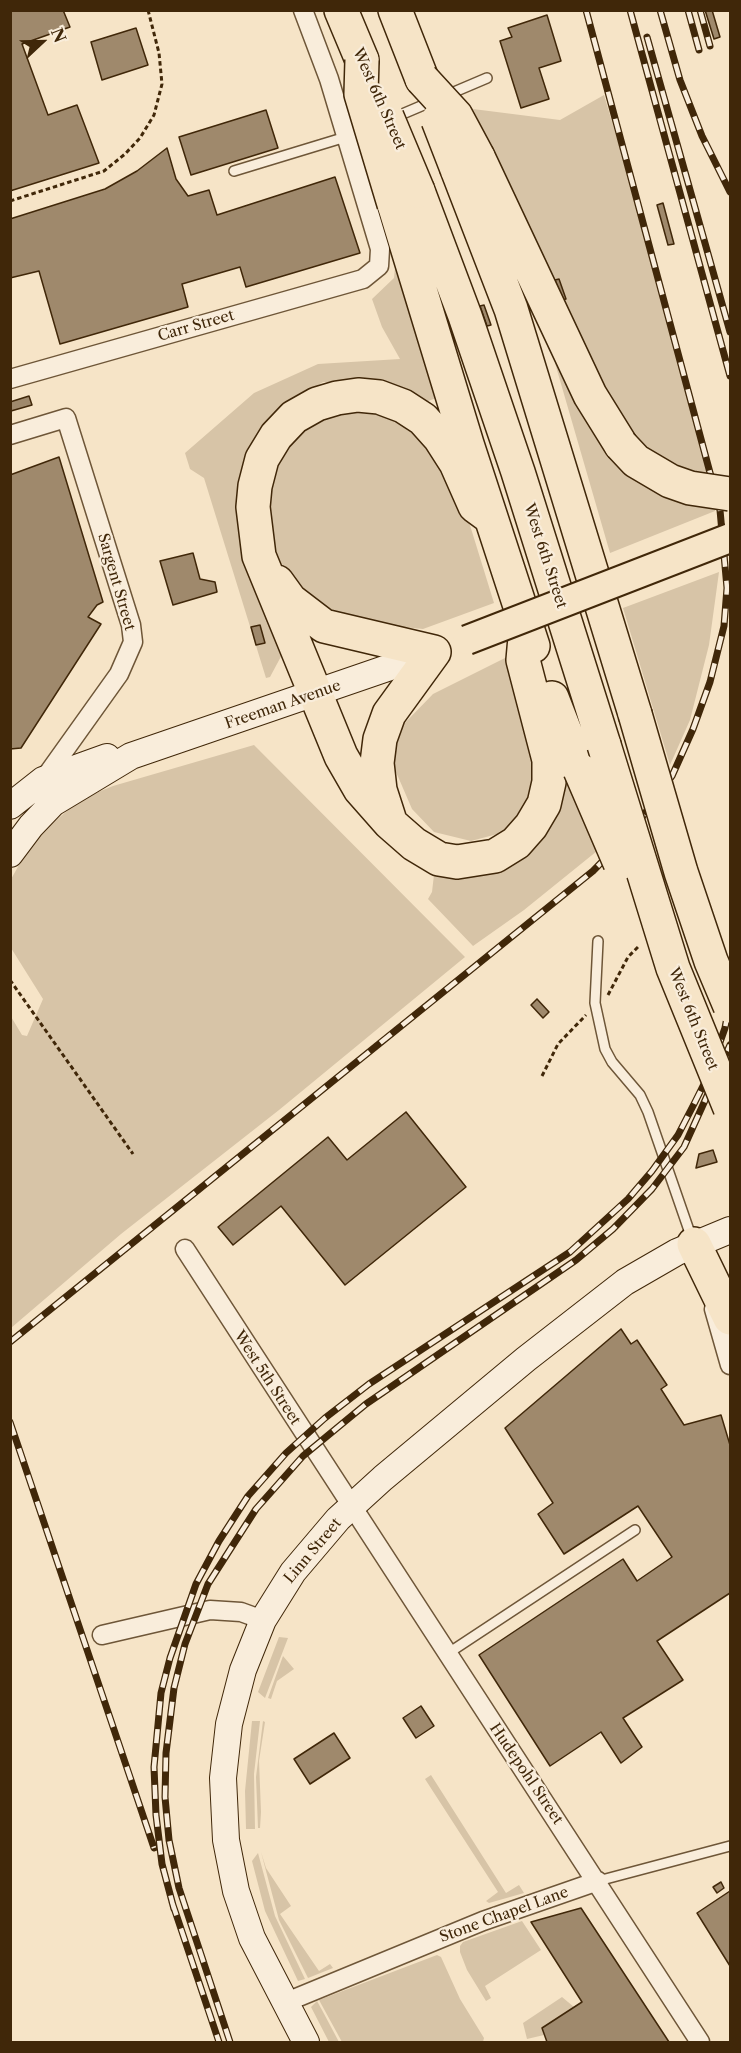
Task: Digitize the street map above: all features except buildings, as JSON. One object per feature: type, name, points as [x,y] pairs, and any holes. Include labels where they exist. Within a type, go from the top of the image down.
[{"type":"highway","points":[[395,10],[422,79],[590,395],[621,445],[636,461],[670,481],[690,488],[730,494]]},
{"type":"highway","points":[[351,35],[361,94],[406,198],[490,517],[526,626],[580,770],[649,933],[673,968]]},
{"type":"highway","points":[[468,163],[681,872],[711,961],[730,1006]]},
{"type":"highway","name":"West 6th Street","points":[[406,198],[465,316],[518,472],[673,968],[730,1108]]},
{"type":"highway","points":[[490,517],[475,506],[456,463],[440,438],[423,419],[403,406],[379,397],[358,395],[317,404],[294,417],[276,436],[262,459],[255,486],[253,515],[260,556],[341,756],[360,789],[390,823],[422,849],[439,859],[457,862],[495,856],[516,843],[531,826],[544,804],[549,782],[549,760],[523,660],[526,626]]},
{"type":"highway","points":[[260,556],[290,600],[324,626],[434,652],[389,714],[380,739],[378,763],[380,790],[390,823]]},
{"type":"highway","points":[[694,1244],[730,1318]]},
{"type":"main road","points":[[467,640],[727,539]]},
{"type":"main road","name":"Freeman Avenue","points":[[10,854],[31,826],[53,803],[131,756],[315,695],[434,652]]},
{"type":"main road","name":"Freeman Avenue","points":[[10,806],[43,780],[104,757],[131,756]]},
{"type":"main road","name":"Linn Street","points":[[306,2043],[258,1952],[243,1915],[230,1866],[224,1819],[224,1760],[229,1724],[243,1670],[263,1620],[303,1559],[351,1507],[591,1305],[641,1271],[694,1244],[730,1230]]},
{"type":"street","points":[[303,10],[329,79],[346,138]]},
{"type":"street","name":"Carr Street","points":[[10,379],[363,279],[379,266],[380,249],[346,138]]},
{"type":"street","name":"Sargent Street","points":[[10,435],[66,418],[131,625],[133,642],[118,674],[43,780]]},
{"type":"street","points":[[694,1244],[730,1365]]},
{"type":"street","name":"West 5th Street","points":[[185,1249],[351,1507]]},
{"type":"street","name":"Hudepohl Street","points":[[351,1507],[598,1881],[700,2043]]},
{"type":"street","points":[[102,1635],[210,1610],[241,1612],[263,1620]]},
{"type":"street","name":"Stone Chapel Lane","points":[[284,2003],[483,1921],[598,1881]]},
{"type":"lane","points":[[234,171],[346,138],[487,78]]},
{"type":"lane","points":[[598,941],[596,1003],[602,1039],[612,1062],[640,1095],[648,1112],[694,1244]]},
{"type":"lane","points":[[446,1654],[635,1530]]},
{"type":"lane","name":"Stone Chapel Lane","points":[[598,1881],[730,1846]]},
{"type":"path","points":[[10,201],[104,171],[140,138],[154,115],[162,84],[159,53],[148,10]]},
{"type":"path","points":[[10,980],[133,1154]]},
{"type":"shaded area","points":[[604,95],[709,478],[688,474],[652,454],[619,414],[552,284],[473,109],[560,120]]},
{"type":"shaded area","points":[[396,258],[444,395],[423,403],[360,382],[323,382],[283,407],[250,451],[285,649],[270,677],[266,678],[204,478],[190,469],[185,453],[254,393],[318,364],[400,359],[382,327],[372,299],[394,278]]},
{"type":"shaded area","points":[[535,294],[592,416],[715,503],[715,511],[610,553]]},
{"type":"shaded area","points":[[343,404],[418,424],[469,522],[494,603],[423,629],[354,622],[301,592],[280,565],[266,523],[271,459],[282,444]]},
{"type":"shaded area","points":[[719,572],[709,645],[690,720],[670,765],[623,608]]},
{"type":"shaded area","points":[[509,656],[541,770],[529,803],[505,832],[471,841],[434,832],[412,809],[393,765],[399,729],[433,694]]},
{"type":"shaded area","points":[[254,745],[465,957],[279,1110],[121,1234],[11,1328],[10,1015],[22,1035],[27,1036],[43,999],[11,948],[10,881],[24,856],[47,828],[81,799],[113,786]]},
{"type":"shaded area","points":[[559,750],[602,847],[524,910],[473,946],[428,899],[432,892],[435,866],[498,865]]},
{"type":"shaded area","points":[[279,1637],[288,1638],[265,1698],[258,1692]]},
{"type":"shaded area","points":[[283,1656],[294,1669],[277,1681],[271,1699],[268,1698]]},
{"type":"shaded area","points":[[252,1721],[260,1721],[254,1774],[255,1829],[246,1829],[245,1791]]},
{"type":"shaded area","points":[[263,1721],[265,1722],[259,1761],[261,1812],[260,1828],[258,1828],[256,1777]]},
{"type":"shaded area","points":[[431,1775],[506,1893],[519,1885],[524,1893],[489,1903],[486,1901],[498,1892],[425,1779]]},
{"type":"shaded area","points":[[261,1852],[266,1868],[291,1906],[280,1914],[319,1971],[330,1964],[333,1968],[308,1978],[279,1920]]},
{"type":"shaded area","points":[[258,1853],[275,1916],[305,1979],[298,1981],[265,1911],[252,1861]]},
{"type":"shaded area","points":[[522,1921],[541,1950],[485,1986],[491,1998],[486,2001],[467,1970],[460,1946],[463,1942]]},
{"type":"shaded area","points":[[437,1955],[441,1957],[460,1999],[484,2038],[483,2042],[342,2042],[319,2000]]},
{"type":"shaded area","points":[[562,1997],[574,2007],[542,2028],[544,2035],[527,2039],[523,2023]]},
{"type":"shaded area","points":[[317,2001],[339,2042],[329,2042],[311,2007]]},
{"type":"railway","points":[[10,1342],[593,871],[632,831],[672,776],[693,729],[710,682],[724,626],[727,588],[720,510],[586,10]]},
{"type":"railway","points":[[630,10],[730,376]]},
{"type":"railway","points":[[660,10],[680,80],[702,136],[730,192]]},
{"type":"railway","points":[[688,10],[699,50]]},
{"type":"railway","points":[[700,10],[710,46]]},
{"type":"railway","points":[[647,37],[730,332]]},
{"type":"railway","points":[[174,1909],[162,1864],[156,1815],[154,1767],[161,1693],[170,1658],[196,1584],[219,1541],[248,1496],[286,1453],[325,1418],[369,1384],[570,1252],[628,1199],[678,1135],[694,1104],[708,1076],[725,1028],[730,1001]]},
{"type":"railway","points":[[230,2042],[179,1888],[169,1840],[165,1797],[166,1753],[174,1688],[185,1644],[208,1584],[256,1509],[303,1456],[366,1404],[576,1260],[613,1229],[652,1189],[684,1147],[730,1045]]},
{"type":"railway","points":[[10,1422],[154,1848]]},
{"type":"railway","points":[[172,1902],[219,2042]]}]
